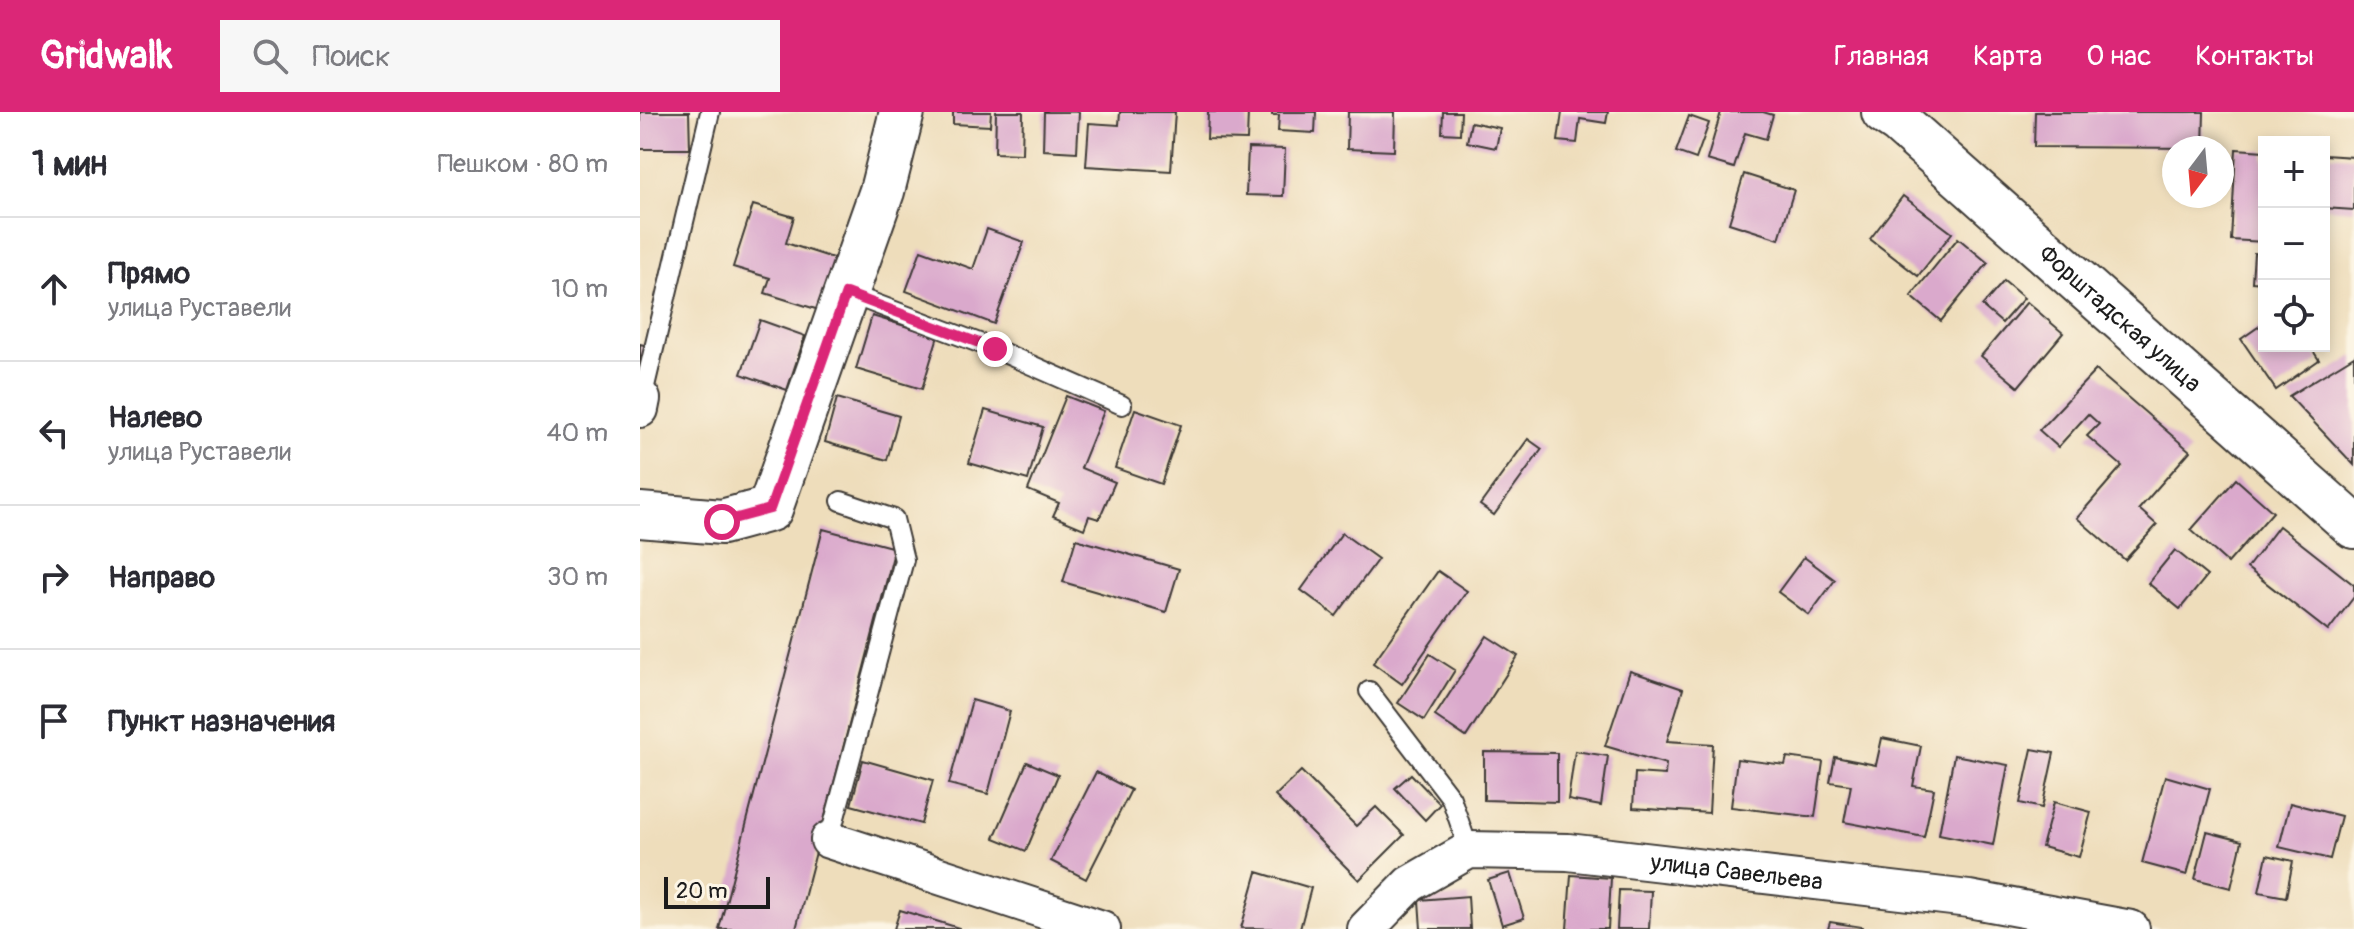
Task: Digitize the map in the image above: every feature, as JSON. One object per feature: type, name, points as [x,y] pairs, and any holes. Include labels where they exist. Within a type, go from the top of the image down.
[{"type":"street","points":[[640,515],[722,522],[770,509],[882,191],[902,112]]},
{"type":"street","name":"Форштадская улица","points":[[1884,112],[1911,132],[2354,526]]},
{"type":"street","points":[[829,840],[1102,929]]},
{"type":"street","points":[[1366,929],[1410,884],[1469,850]]},
{"type":"street","name":"улица Савельева","points":[[1469,850],[1568,852],[1954,897],[2029,920],[2131,929]]},
{"type":"lane","points":[[641,404],[710,112]]},
{"type":"lane","points":[[846,293],[995,349],[1122,405]]},
{"type":"lane","points":[[829,840],[904,560],[894,519],[841,501]]},
{"type":"lane","points":[[1369,691],[1451,798],[1469,850]]},
{"type":"building","points":[[640,112],[689,112],[690,149],[640,149]]},
{"type":"building","points":[[953,112],[991,112],[990,126],[953,124]]},
{"type":"building","points":[[996,112],[1023,112],[1022,154],[995,153]]},
{"type":"building","points":[[1044,112],[1079,112],[1077,152],[1043,150]]},
{"type":"building","points":[[1120,112],[1175,112],[1171,171],[1086,166],[1089,123],[1119,125]]},
{"type":"building","points":[[1208,112],[1248,112],[1247,140],[1207,139]]},
{"type":"building","points":[[1272,112],[1316,112],[1315,133],[1278,131],[1279,115],[1272,115]]},
{"type":"building","points":[[1348,112],[1395,112],[1394,151],[1347,149]]},
{"type":"building","points":[[1443,112],[1461,112],[1460,134],[1442,133]]},
{"type":"building","points":[[1562,112],[1608,112],[1606,123],[1580,119],[1577,143],[1558,141]]},
{"type":"building","points":[[1721,112],[1763,112],[1773,115],[1766,139],[1745,133],[1734,168],[1707,160]]},
{"type":"building","points":[[2035,112],[2204,112],[2203,136],[2162,136],[2162,148],[2034,147]]},
{"type":"building","points":[[1689,116],[1709,123],[1696,159],[1676,152]]},
{"type":"building","points":[[1471,122],[1500,128],[1496,148],[1467,142]]},
{"type":"building","points":[[1248,148],[1285,149],[1283,196],[1246,195]]},
{"type":"building","points":[[2236,149],[2258,151],[2258,242],[2231,240]]},
{"type":"building","points":[[2330,155],[2354,157],[2354,210],[2330,208]]},
{"type":"building","points":[[1744,174],[1794,190],[1779,239],[1729,223]]},
{"type":"building","points":[[1903,196],[1952,233],[1918,276],[1870,239]]},
{"type":"building","points":[[753,205],[794,217],[786,243],[839,260],[822,311],[765,293],[770,278],[733,267]]},
{"type":"building","points":[[987,229],[1024,242],[994,324],[906,291],[921,250],[973,269]]},
{"type":"building","points":[[1958,238],[1988,263],[1941,321],[1911,296]]},
{"type":"building","points":[[2254,253],[2258,253],[2258,282],[2252,282]]},
{"type":"building","points":[[2004,281],[2024,298],[2002,323],[1982,306]]},
{"type":"building","points":[[2027,302],[2063,333],[2018,387],[1981,356]]},
{"type":"building","points":[[872,316],[938,336],[922,389],[856,369]]},
{"type":"building","points":[[760,320],[805,336],[787,390],[741,374]]},
{"type":"building","points":[[2258,327],[2258,352],[2314,352],[2319,360],[2276,390],[2241,339]]},
{"type":"building","points":[[640,344],[648,346],[640,374]]},
{"type":"building","points":[[2354,356],[2354,465],[2289,396]]},
{"type":"building","points":[[2096,370],[2190,451],[2139,509],[2157,525],[2125,560],[2077,518],[2122,466],[2087,436],[2099,424],[2088,414],[2058,447],[2039,430]]},
{"type":"building","points":[[1066,396],[1104,411],[1081,468],[1115,482],[1099,519],[1089,516],[1084,529],[1053,516],[1059,503],[1028,490]]},
{"type":"building","points":[[837,398],[899,416],[887,460],[825,442]]},
{"type":"building","points":[[1135,409],[1181,425],[1161,484],[1115,468]]},
{"type":"building","points":[[985,410],[1043,427],[1028,480],[969,463]]},
{"type":"building","points":[[1528,439],[1542,449],[1494,515],[1480,505]]},
{"type":"building","points":[[2236,479],[2273,512],[2228,563],[2191,530]]},
{"type":"building","points":[[2279,526],[2354,585],[2354,597],[2328,631],[2247,568]]},
{"type":"building","points":[[823,529],[895,548],[796,929],[719,929]]},
{"type":"building","points":[[1342,533],[1378,559],[1336,616],[1301,590]]},
{"type":"building","points":[[1076,539],[1179,569],[1166,612],[1063,582]]},
{"type":"building","points":[[2175,550],[2207,576],[2180,609],[2148,583]]},
{"type":"building","points":[[1804,557],[1835,580],[1809,615],[1778,592]]},
{"type":"building","points":[[1438,571],[1467,591],[1402,684],[1373,663]]},
{"type":"building","points":[[1487,636],[1518,656],[1466,737],[1435,716]]},
{"type":"building","points":[[1430,654],[1455,670],[1424,720],[1398,703]]},
{"type":"building","points":[[1630,671],[1683,689],[1667,741],[1713,744],[1709,813],[1633,808],[1635,773],[1665,775],[1666,764],[1605,746]]},
{"type":"building","points":[[972,700],[1010,711],[988,794],[949,784]]},
{"type":"building","points":[[1882,738],[1921,746],[1913,786],[1934,789],[1924,837],[1844,822],[1851,785],[1830,782],[1835,757],[1876,765]]},
{"type":"building","points":[[2032,749],[2054,753],[2042,808],[2020,803]]},
{"type":"building","points":[[1575,751],[1608,756],[1601,806],[1568,800]]},
{"type":"building","points":[[1484,752],[1557,753],[1557,802],[1484,800]]},
{"type":"building","points":[[1954,755],[2008,765],[1993,845],[1939,834]]},
{"type":"building","points":[[1787,757],[1823,762],[1815,817],[1731,807],[1737,759],[1785,765]]},
{"type":"building","points":[[863,760],[933,780],[921,824],[851,805]]},
{"type":"building","points":[[1027,762],[1058,775],[1026,851],[994,838]]},
{"type":"building","points":[[1301,771],[1356,826],[1376,807],[1404,835],[1359,880],[1275,796]]},
{"type":"building","points":[[1096,772],[1131,790],[1086,879],[1051,861]]},
{"type":"building","points":[[1411,774],[1440,804],[1425,820],[1395,788]]},
{"type":"building","points":[[2165,776],[2210,789],[2187,875],[2142,863]]},
{"type":"building","points":[[2054,802],[2091,812],[2079,857],[2042,847]]},
{"type":"building","points":[[2290,803],[2341,816],[2330,859],[2279,847]]},
{"type":"building","points":[[2207,832],[2242,841],[2231,888],[2195,879]]},
{"type":"building","points":[[2267,855],[2293,861],[2286,897],[2259,892]]},
{"type":"building","points":[[1257,872],[1311,888],[1300,929],[1241,928]]},
{"type":"building","points":[[1510,873],[1524,918],[1502,925],[1488,880]]},
{"type":"building","points":[[1571,875],[1611,878],[1608,929],[1567,929]]},
{"type":"building","points":[[1619,890],[1651,891],[1649,929],[1617,929]]},
{"type":"building","points":[[1468,896],[1470,929],[1421,929],[1419,900]]},
{"type":"building","points":[[900,910],[959,928],[959,929],[894,929]]},
{"type":"building","points":[[1830,922],[1862,927],[1862,929],[1828,929]]},
{"type":"route","points":[[722,522],[770,509],[846,293],[995,349]]}]
